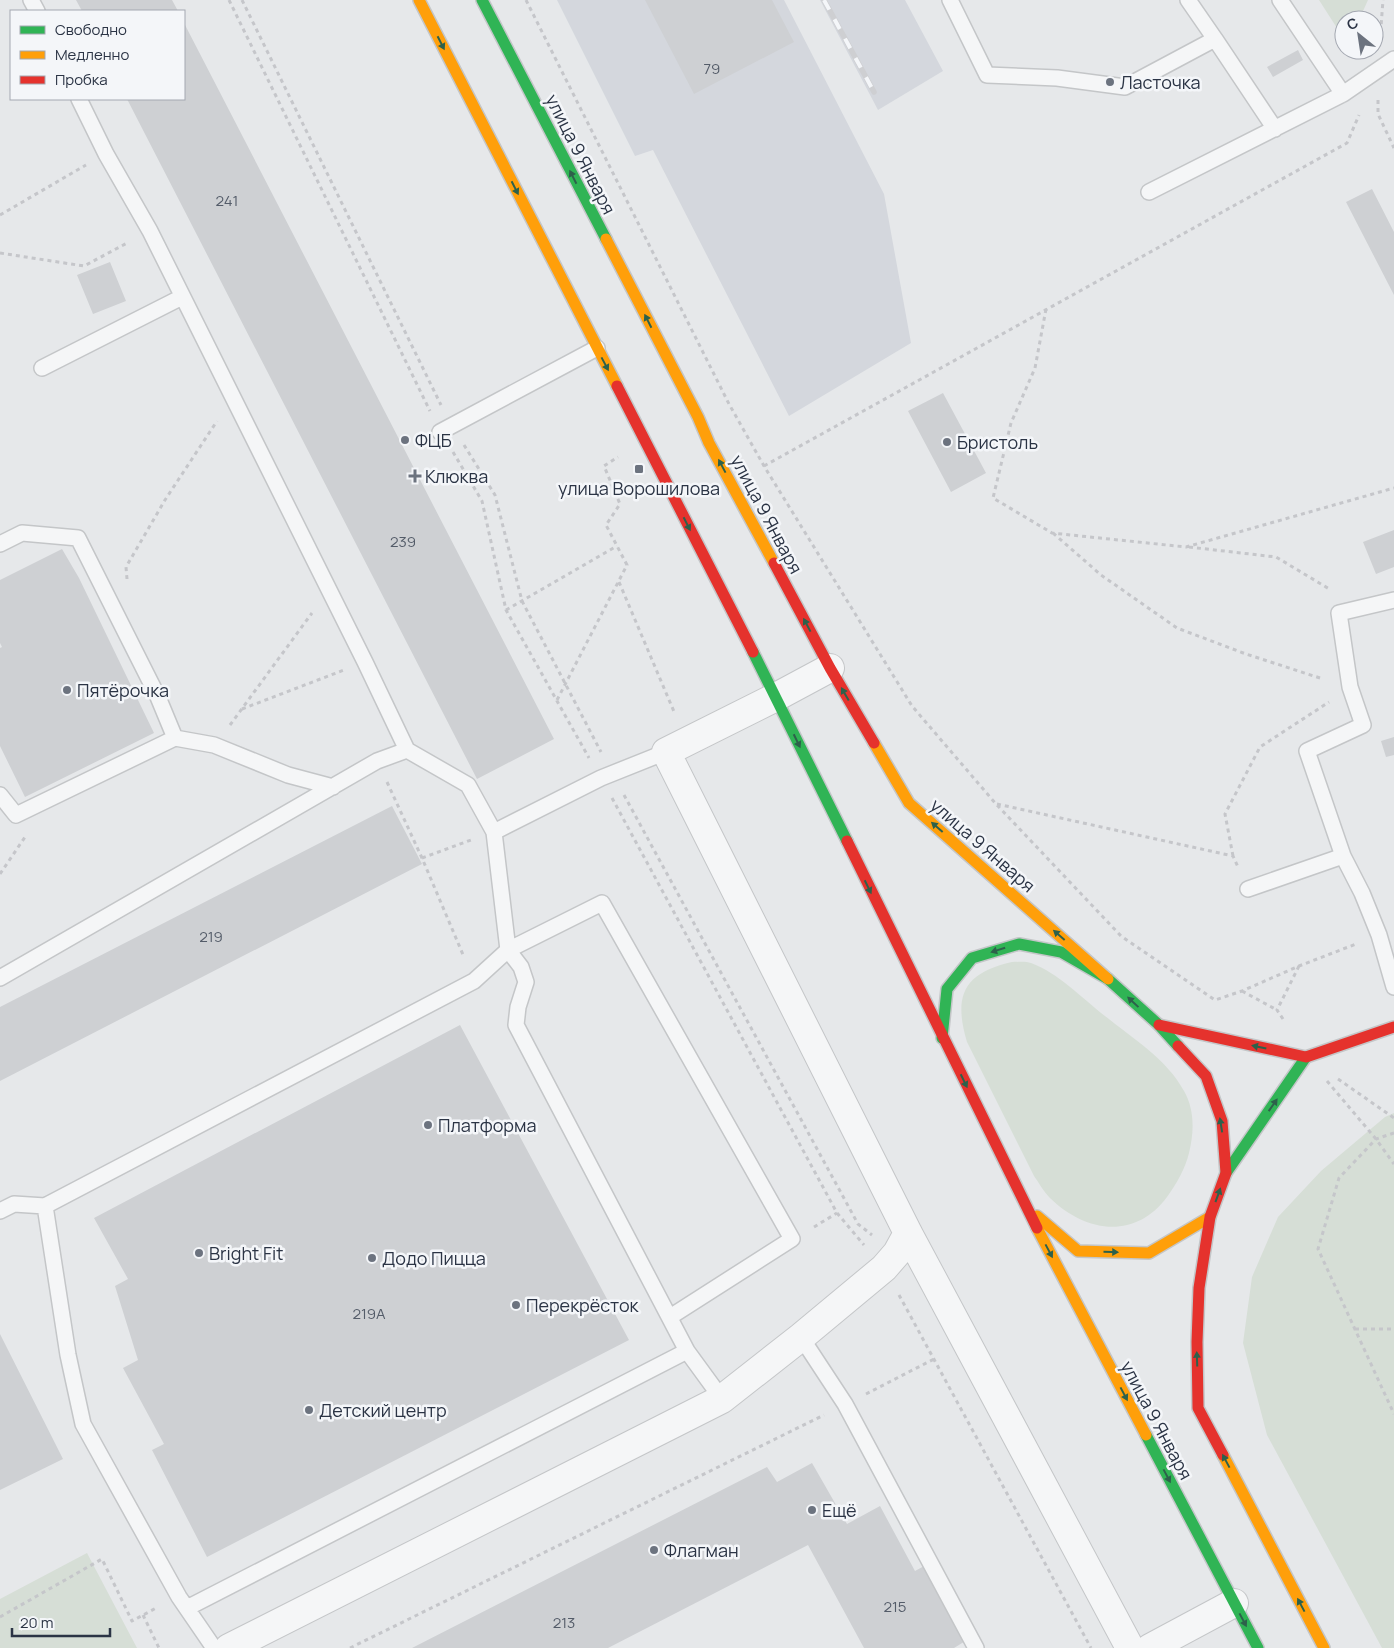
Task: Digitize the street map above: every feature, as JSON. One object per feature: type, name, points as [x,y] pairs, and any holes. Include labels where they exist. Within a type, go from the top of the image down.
[{"type":"main road","points":[[419,0],[776,697],[942,1038]]},
{"type":"main road","name":"улица 9 Января","points":[[482,0],[698,417],[709,443],[830,668],[909,803],[1108,979]]},
{"type":"main road","points":[[942,1038],[947,989],[972,958],[1019,944],[1061,952],[1108,979],[1159,1025],[1206,1076],[1222,1121],[1226,1173]]},
{"type":"main road","points":[[1159,1025],[1306,1057],[1394,1027]]},
{"type":"main road","name":"улица 9 Января","points":[[942,1038],[1026,1208],[1258,1648]]},
{"type":"main road","points":[[1306,1057],[1226,1173],[1210,1217],[1199,1288],[1197,1342],[1198,1408],[1324,1648]]},
{"type":"main road","points":[[1026,1208],[1078,1251],[1149,1253],[1210,1217]]},
{"type":"street","points":[[830,668],[676,747],[896,1251],[1130,1648]]},
{"type":"street","points":[[229,1648],[722,1399],[802,1337],[896,1251]]},
{"type":"street","points":[[1150,1648],[1234,1603]]},
{"type":"lane","points":[[950,0],[986,75],[1057,78],[1125,87],[1215,39]]},
{"type":"lane","points":[[1188,0],[1275,129]]},
{"type":"lane","points":[[1280,0],[1343,94]]},
{"type":"lane","points":[[1150,192],[1343,94],[1394,59]]},
{"type":"lane","points":[[79,100],[106,154],[150,231],[407,750],[468,785],[494,832],[508,950],[521,967],[526,982],[518,1007],[516,1025],[687,1351],[722,1399]]},
{"type":"lane","points":[[42,368],[182,297]]},
{"type":"lane","points":[[446,429],[597,348]]},
{"type":"lane","points":[[0,544],[22,534],[78,538],[158,697],[174,738]]},
{"type":"lane","points":[[1394,600],[1339,613],[1350,687],[1363,724],[1307,751],[1343,856],[1362,893],[1379,935],[1394,987]]},
{"type":"lane","points":[[0,795],[16,815],[174,738],[214,745],[288,775],[333,787]]},
{"type":"lane","points":[[494,832],[607,776],[676,747]]},
{"type":"lane","points":[[0,978],[378,761],[407,750]]},
{"type":"lane","points":[[1248,889],[1343,856]]},
{"type":"lane","points":[[0,1211],[14,1204],[45,1206],[474,981],[508,950],[602,903],[792,1239],[670,1317]]},
{"type":"lane","points":[[45,1206],[68,1355],[83,1424],[183,1602],[214,1648]]},
{"type":"lane","points":[[802,1337],[845,1404],[976,1648]]},
{"type":"lane","points":[[183,1602],[687,1351]]},
{"type":"path","points":[[229,0],[482,501],[506,610],[557,700],[607,776],[858,1224],[896,1251],[934,1359],[1091,1648]]},
{"type":"path","points":[[242,0],[446,429],[495,494],[522,601],[565,685],[607,776],[837,1213],[896,1251]]},
{"type":"path","points":[[526,0],[729,404],[764,466],[912,706],[996,804],[1121,936],[1215,1000],[1242,991],[1299,966],[1379,935]]},
{"type":"path","points":[[1383,0],[1378,69],[1378,114],[1394,148]]},
{"type":"path","points":[[764,466],[1046,308],[1347,143],[1378,69]]},
{"type":"path","points":[[0,215],[106,154]]},
{"type":"path","points":[[0,253],[84,266],[150,231]]},
{"type":"path","points":[[1046,308],[1035,368],[1011,423],[993,498],[1052,533],[1101,575],[1177,628],[1246,654],[1350,687]]},
{"type":"path","points":[[128,586],[126,567],[165,500],[232,398]]},
{"type":"path","points":[[1186,547],[1394,488]]},
{"type":"path","points":[[1052,533],[1276,557],[1361,608]]},
{"type":"path","points":[[506,610],[617,546],[627,565],[557,700]]},
{"type":"path","points":[[618,582],[676,747]]},
{"type":"path","points":[[214,745],[329,591]]},
{"type":"path","points":[[242,709],[365,662]]},
{"type":"path","points":[[1248,889],[1233,856],[1226,814],[1260,748],[1350,687]]},
{"type":"path","points":[[378,761],[422,858],[474,981]]},
{"type":"path","points":[[996,804],[1233,856]]},
{"type":"path","points":[[422,858],[494,832]]},
{"type":"path","points":[[1242,991],[1277,1010]]},
{"type":"path","points":[[1306,1057],[1394,1118]]},
{"type":"path","points":[[1394,1133],[1376,1139],[1339,1178],[1318,1250],[1394,1414]]},
{"type":"path","points":[[1355,1330],[1394,1328]]},
{"type":"path","points":[[350,1648],[934,1359]]},
{"type":"path","points":[[0,1617],[102,1559],[132,1621],[143,1615],[183,1602]]},
{"type":"path","points":[[143,1615],[159,1648]]},
{"type":"shaded area","points":[[557,0],[784,0],[884,194],[911,343],[789,416],[653,150],[635,156]]},
{"type":"shaded area","points":[[820,0],[905,0],[943,71],[878,110]]},
{"type":"shaded area","points":[[1319,0],[1368,0],[1364,10],[1334,10],[1334,23]]},
{"type":"shaded area","points":[[1012,962],[1031,963],[1060,979],[1159,1059],[1177,1079],[1188,1098],[1192,1114],[1192,1138],[1187,1159],[1180,1176],[1167,1197],[1154,1211],[1140,1220],[1110,1227],[1094,1224],[1079,1219],[1064,1210],[1050,1198],[1034,1176],[967,1042],[961,1011],[962,999],[966,988],[983,973]]},
{"type":"shaded area","points":[[1394,1113],[1394,1648],[1382,1648],[1267,1435],[1243,1343],[1252,1277],[1278,1217],[1321,1171],[1385,1117]]},
{"type":"shaded area","points":[[87,1553],[137,1648],[0,1648],[0,1599]]},
{"type":"building","points":[[76,0],[172,0],[177,10],[81,10]]},
{"type":"building","points":[[645,0],[772,0],[794,42],[694,94]]},
{"type":"building","points":[[185,25],[554,739],[477,779],[128,100],[185,100]]},
{"type":"building","points":[[1298,50],[1303,60],[1273,77],[1267,67]]},
{"type":"building","points":[[1372,189],[1394,232],[1394,295],[1346,202]]},
{"type":"building","points":[[110,262],[126,301],[93,314],[77,275]]},
{"type":"building","name":"Бристоль","points":[[943,393],[986,473],[951,492],[908,411]]},
{"type":"building","points":[[1394,530],[1394,567],[1376,574],[1363,542]]},
{"type":"building","name":"Пятёрочка","points":[[62,549],[79,578],[154,733],[25,797],[0,746],[0,648],[2,647],[0,643],[0,580]]},
{"type":"building","points":[[1394,737],[1394,755],[1386,757],[1381,741]]},
{"type":"building","points":[[392,806],[422,864],[0,1081],[0,1007]]},
{"type":"building","points":[[460,1025],[629,1340],[207,1557],[152,1450],[164,1444],[123,1368],[138,1360],[115,1286],[128,1279],[94,1218]]},
{"type":"building","points":[[0,1334],[63,1459],[0,1490]]},
{"type":"building","points":[[812,1463],[847,1524],[880,1506],[915,1571],[926,1565],[967,1640],[954,1648],[864,1648],[808,1545],[608,1648],[412,1648],[767,1467],[777,1482]]},
{"type":"railway","points":[[824,0],[874,92]]},
{"type":"traffic: fast","points":[[482,0],[606,239]]},
{"type":"traffic: fast","points":[[753,652],[847,841]]},
{"type":"traffic: fast","points":[[942,1038],[947,989],[972,958],[1019,944],[1061,952],[1108,979],[1159,1025],[1178,1046]]},
{"type":"traffic: fast","points":[[1226,1173],[1306,1057]]},
{"type":"traffic: fast","points":[[1146,1435],[1258,1648]]},
{"type":"traffic: slow","points":[[419,0],[617,386]]},
{"type":"traffic: slow","points":[[606,239],[698,417],[709,443],[774,563]]},
{"type":"traffic: slow","points":[[874,743],[909,803],[1108,979]]},
{"type":"traffic: slow","points":[[1037,1216],[1078,1251],[1149,1253],[1210,1217]]},
{"type":"traffic: slow","points":[[1037,1228],[1146,1435]]},
{"type":"traffic: slow","points":[[1223,1455],[1324,1648]]},
{"type":"traffic: jam","points":[[617,386],[753,652]]},
{"type":"traffic: jam","points":[[774,563],[830,668],[874,743]]},
{"type":"traffic: jam","points":[[847,841],[1037,1228]]},
{"type":"traffic: jam","points":[[1159,1025],[1306,1057],[1394,1027]]},
{"type":"traffic: jam","points":[[1178,1046],[1206,1076],[1222,1121],[1226,1173],[1210,1217],[1199,1288],[1197,1342],[1198,1408],[1223,1455]]},
{"type":"place","name":"Ласточка","points":[[1110,82]]},
{"type":"place","name":"ФЦБ","points":[[405,440]]},
{"type":"place","name":"Бристоль","points":[[947,442]]},
{"type":"place","name":"улица Ворошилова","points":[[639,469]]},
{"type":"place","name":"Клюква","points":[[415,476]]},
{"type":"place","name":"Пятёрочка","points":[[67,690]]},
{"type":"place","name":"Платформа","points":[[428,1125]]},
{"type":"place","name":"Bright Fit","points":[[199,1253]]},
{"type":"place","name":"Додо Пицца","points":[[372,1258]]},
{"type":"place","name":"Перекрёсток","points":[[516,1305]]},
{"type":"place","name":"Детский центр","points":[[309,1410]]},
{"type":"place","name":"Ещё","points":[[812,1510]]},
{"type":"place","name":"Флагман","points":[[654,1550]]}]
